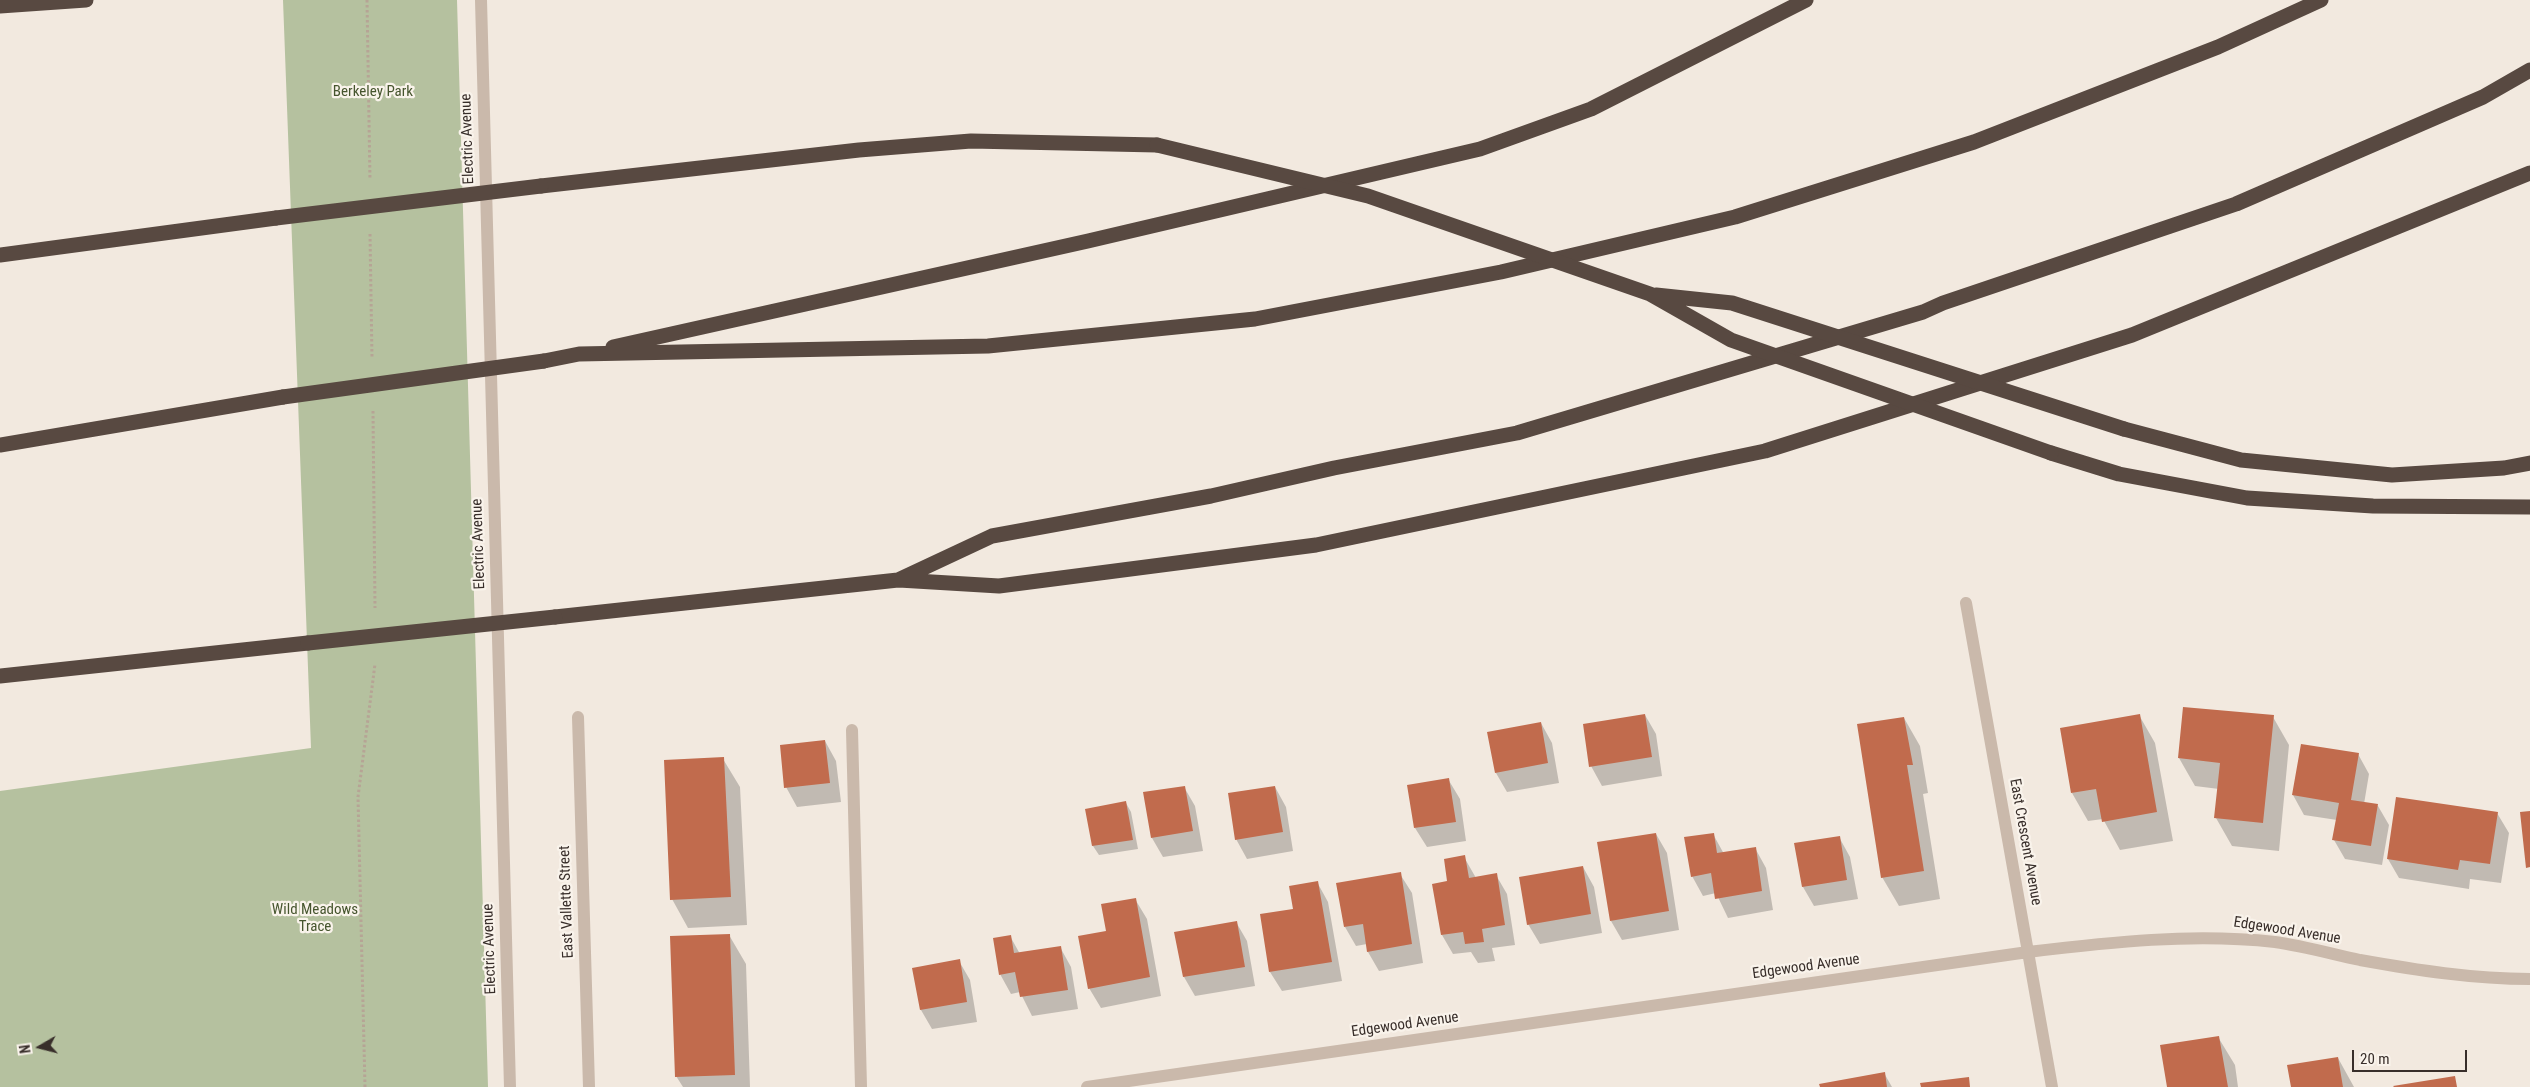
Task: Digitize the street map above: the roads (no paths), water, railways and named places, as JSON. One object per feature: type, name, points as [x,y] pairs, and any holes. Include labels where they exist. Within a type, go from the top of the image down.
[{"type":"highway","points":[[0,6],[86,0]]},
{"type":"highway","points":[[0,445],[283,397],[544,361],[580,354],[1088,241],[1480,149],[1591,109],[1806,0]]},
{"type":"highway","points":[[580,354],[988,346],[1255,319],[1501,272],[1735,217],[1974,142],[2218,46],[2321,0]]},
{"type":"highway","points":[[898,580],[992,536],[1211,496],[1334,468],[1517,433],[1923,312],[1953,300],[2236,204],[2484,97],[2530,70]]},
{"type":"highway","points":[[0,255],[276,218],[859,150],[971,141],[1157,145],[1368,196],[1650,294],[1731,340],[2051,453],[2120,474],[2247,498],[2372,506],[2530,507]]},
{"type":"highway","points":[[0,676],[898,580],[999,586],[1316,545],[1764,451],[2132,335],[2530,173]]},
{"type":"highway","points":[[1650,294],[1732,302],[2124,429],[2241,460],[2392,475],[2504,468],[2530,463]]},
{"type":"street","name":"Electric Avenue","points":[[481,0],[510,1087]]},
{"type":"street","name":"East Crescent Avenue","points":[[1966,603],[2052,1087]]},
{"type":"street","name":"East Vallette Street","points":[[578,717],[588,1087]]},
{"type":"street","points":[[852,730],[860,1087]]},
{"type":"street","name":"Edgewood Avenue","points":[[1087,1087],[2028,952],[2135,940],[2217,937],[2277,943],[2363,960],[2453,974],[2530,979]]},
{"type":"park label","name":"Berkeley Park","points":[[373,92]]},
{"type":"park label","name":"Wild Meadows Trace","points":[[315,918]]}]
